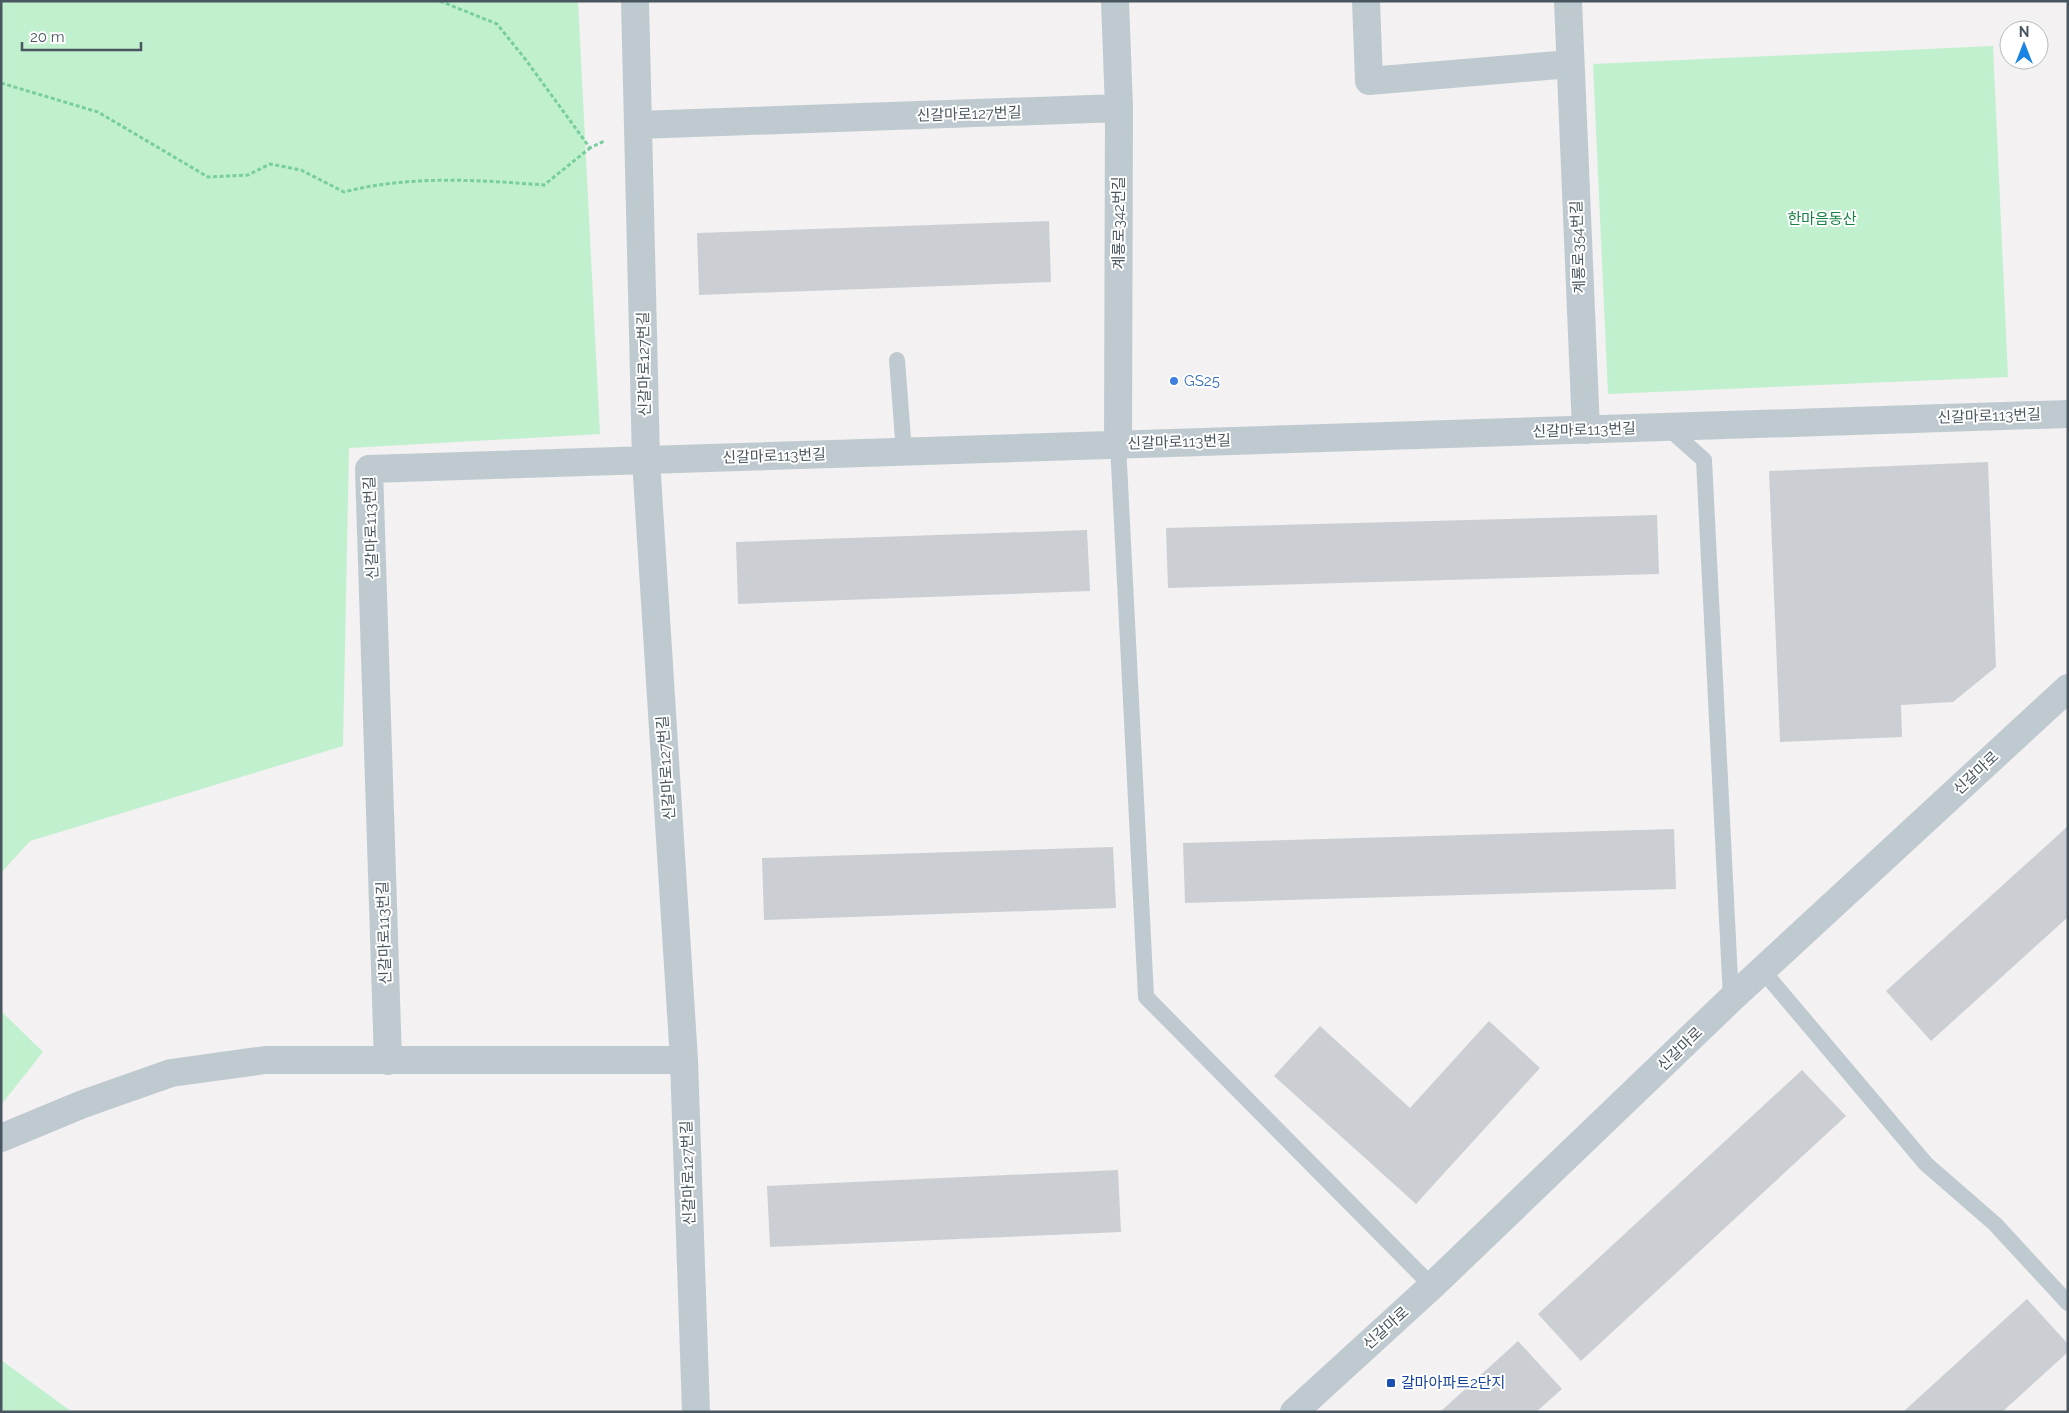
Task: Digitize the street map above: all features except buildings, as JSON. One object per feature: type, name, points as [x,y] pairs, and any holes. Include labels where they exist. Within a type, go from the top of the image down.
[{"type":"street","name":"신갈마로127번길","points":[[635,1],[646,460],[684,1060],[696,1412]]},
{"type":"street","name":"계룡로342번길","points":[[1115,1],[1119,108],[1118,444]]},
{"type":"street","points":[[1366,1],[1369,81],[1570,64]]},
{"type":"street","name":"계룡로354번길","points":[[1568,1],[1586,430]]},
{"type":"street","name":"신갈마로127번길","points":[[638,125],[1119,108]]},
{"type":"street","name":"신갈마로113번길","points":[[388,1061],[369,469],[2068,414]]},
{"type":"street","name":"신갈마로","points":[[1294,1412],[1432,1286],[1731,1000],[2068,688]]},
{"type":"street","points":[[1,1138],[83,1104],[171,1073],[265,1060],[684,1060]]},
{"type":"lane","points":[[897,360],[904,452]]},
{"type":"lane","points":[[1667,427],[1704,460],[1731,1000]]},
{"type":"lane","points":[[1118,444],[1146,997],[1432,1286]]},
{"type":"lane","points":[[1763,971],[1926,1164],[1995,1224],[2068,1303]]},
{"type":"path","points":[[440,1],[497,24],[526,60],[590,148]]},
{"type":"path","points":[[1,83],[98,112],[208,177],[248,175],[270,164],[301,170],[344,192],[372,184],[416,180],[469,180],[544,185],[590,148],[638,125]]},
{"type":"green space","points":[[1,1],[578,1],[600,434],[349,448],[343,746],[30,841],[1,873]]},
{"type":"green space","name":"한마음동산","points":[[1993,46],[2008,377],[1608,394],[1593,64]]},
{"type":"green space","points":[[1,1011],[43,1052],[1,1105]]},
{"type":"green space","points":[[1,1360],[72,1412],[1,1412]]},
{"type":"place","name":"GS25","points":[[1174,381]]},
{"type":"place","name":"갈마아파트2단지","points":[[1391,1383]]}]
